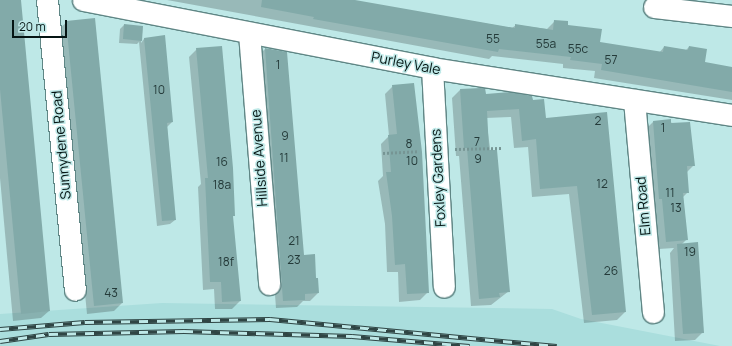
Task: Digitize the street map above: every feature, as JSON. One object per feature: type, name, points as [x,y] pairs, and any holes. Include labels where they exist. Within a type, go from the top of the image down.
[{"type":"street","name":"Sunnydene Road","points":[[47,0],[75,290]]},
{"type":"street","name":"Purley Vale","points":[[83,0],[432,68],[732,115]]},
{"type":"street","points":[[654,7],[732,16]]},
{"type":"street","name":"Hillside Avenue","points":[[249,33],[269,284]]},
{"type":"street","name":"Foxley Gardens","points":[[432,68],[444,287]]},
{"type":"street","name":"Elm Road","points":[[634,100],[653,312]]},
{"type":"shaded area","points":[[162,303],[552,309],[581,319],[720,346],[0,346],[0,314]]},
{"type":"building","points":[[0,0],[21,0],[50,311],[21,314],[0,89]]},
{"type":"building","points":[[262,0],[355,0],[515,28],[515,24],[553,30],[554,20],[568,21],[568,25],[602,29],[600,42],[663,52],[664,46],[688,50],[689,46],[707,49],[705,62],[732,67],[732,92],[601,70],[602,64],[570,60],[571,57],[499,49],[498,52],[313,19],[314,17],[261,7]]},
{"type":"building","points":[[95,18],[123,303],[94,306],[66,21]]},
{"type":"building","points":[[124,24],[143,26],[142,41],[123,39]]},
{"type":"building","points":[[165,35],[173,122],[167,123],[176,220],[162,221],[144,38]]},
{"type":"building","points":[[222,46],[233,168],[235,216],[233,216],[241,301],[222,302],[221,282],[210,282],[205,178],[208,178],[196,48]]},
{"type":"building","points":[[265,48],[287,52],[304,255],[315,254],[316,278],[318,278],[319,293],[305,294],[305,300],[283,301]]},
{"type":"building","points":[[414,83],[422,152],[429,293],[407,294],[405,264],[395,265],[392,216],[386,172],[391,172],[388,135],[397,134],[392,85]]},
{"type":"building","points":[[485,88],[486,94],[510,92],[532,96],[533,100],[544,99],[546,118],[607,112],[626,312],[592,315],[577,186],[540,189],[536,139],[522,141],[519,109],[487,111],[489,150],[497,150],[510,292],[499,293],[500,297],[479,299],[467,148],[464,148],[460,89]]},
{"type":"building","points":[[671,119],[671,123],[690,122],[695,166],[687,166],[689,193],[683,193],[688,240],[666,242],[662,199],[659,199],[653,121]]},
{"type":"building","points":[[698,242],[704,333],[683,334],[677,244]]},
{"type":"railway","points":[[0,329],[85,322],[270,319],[557,346]]},
{"type":"railway","points":[[0,341],[49,334],[184,331],[352,336],[470,346]]}]
